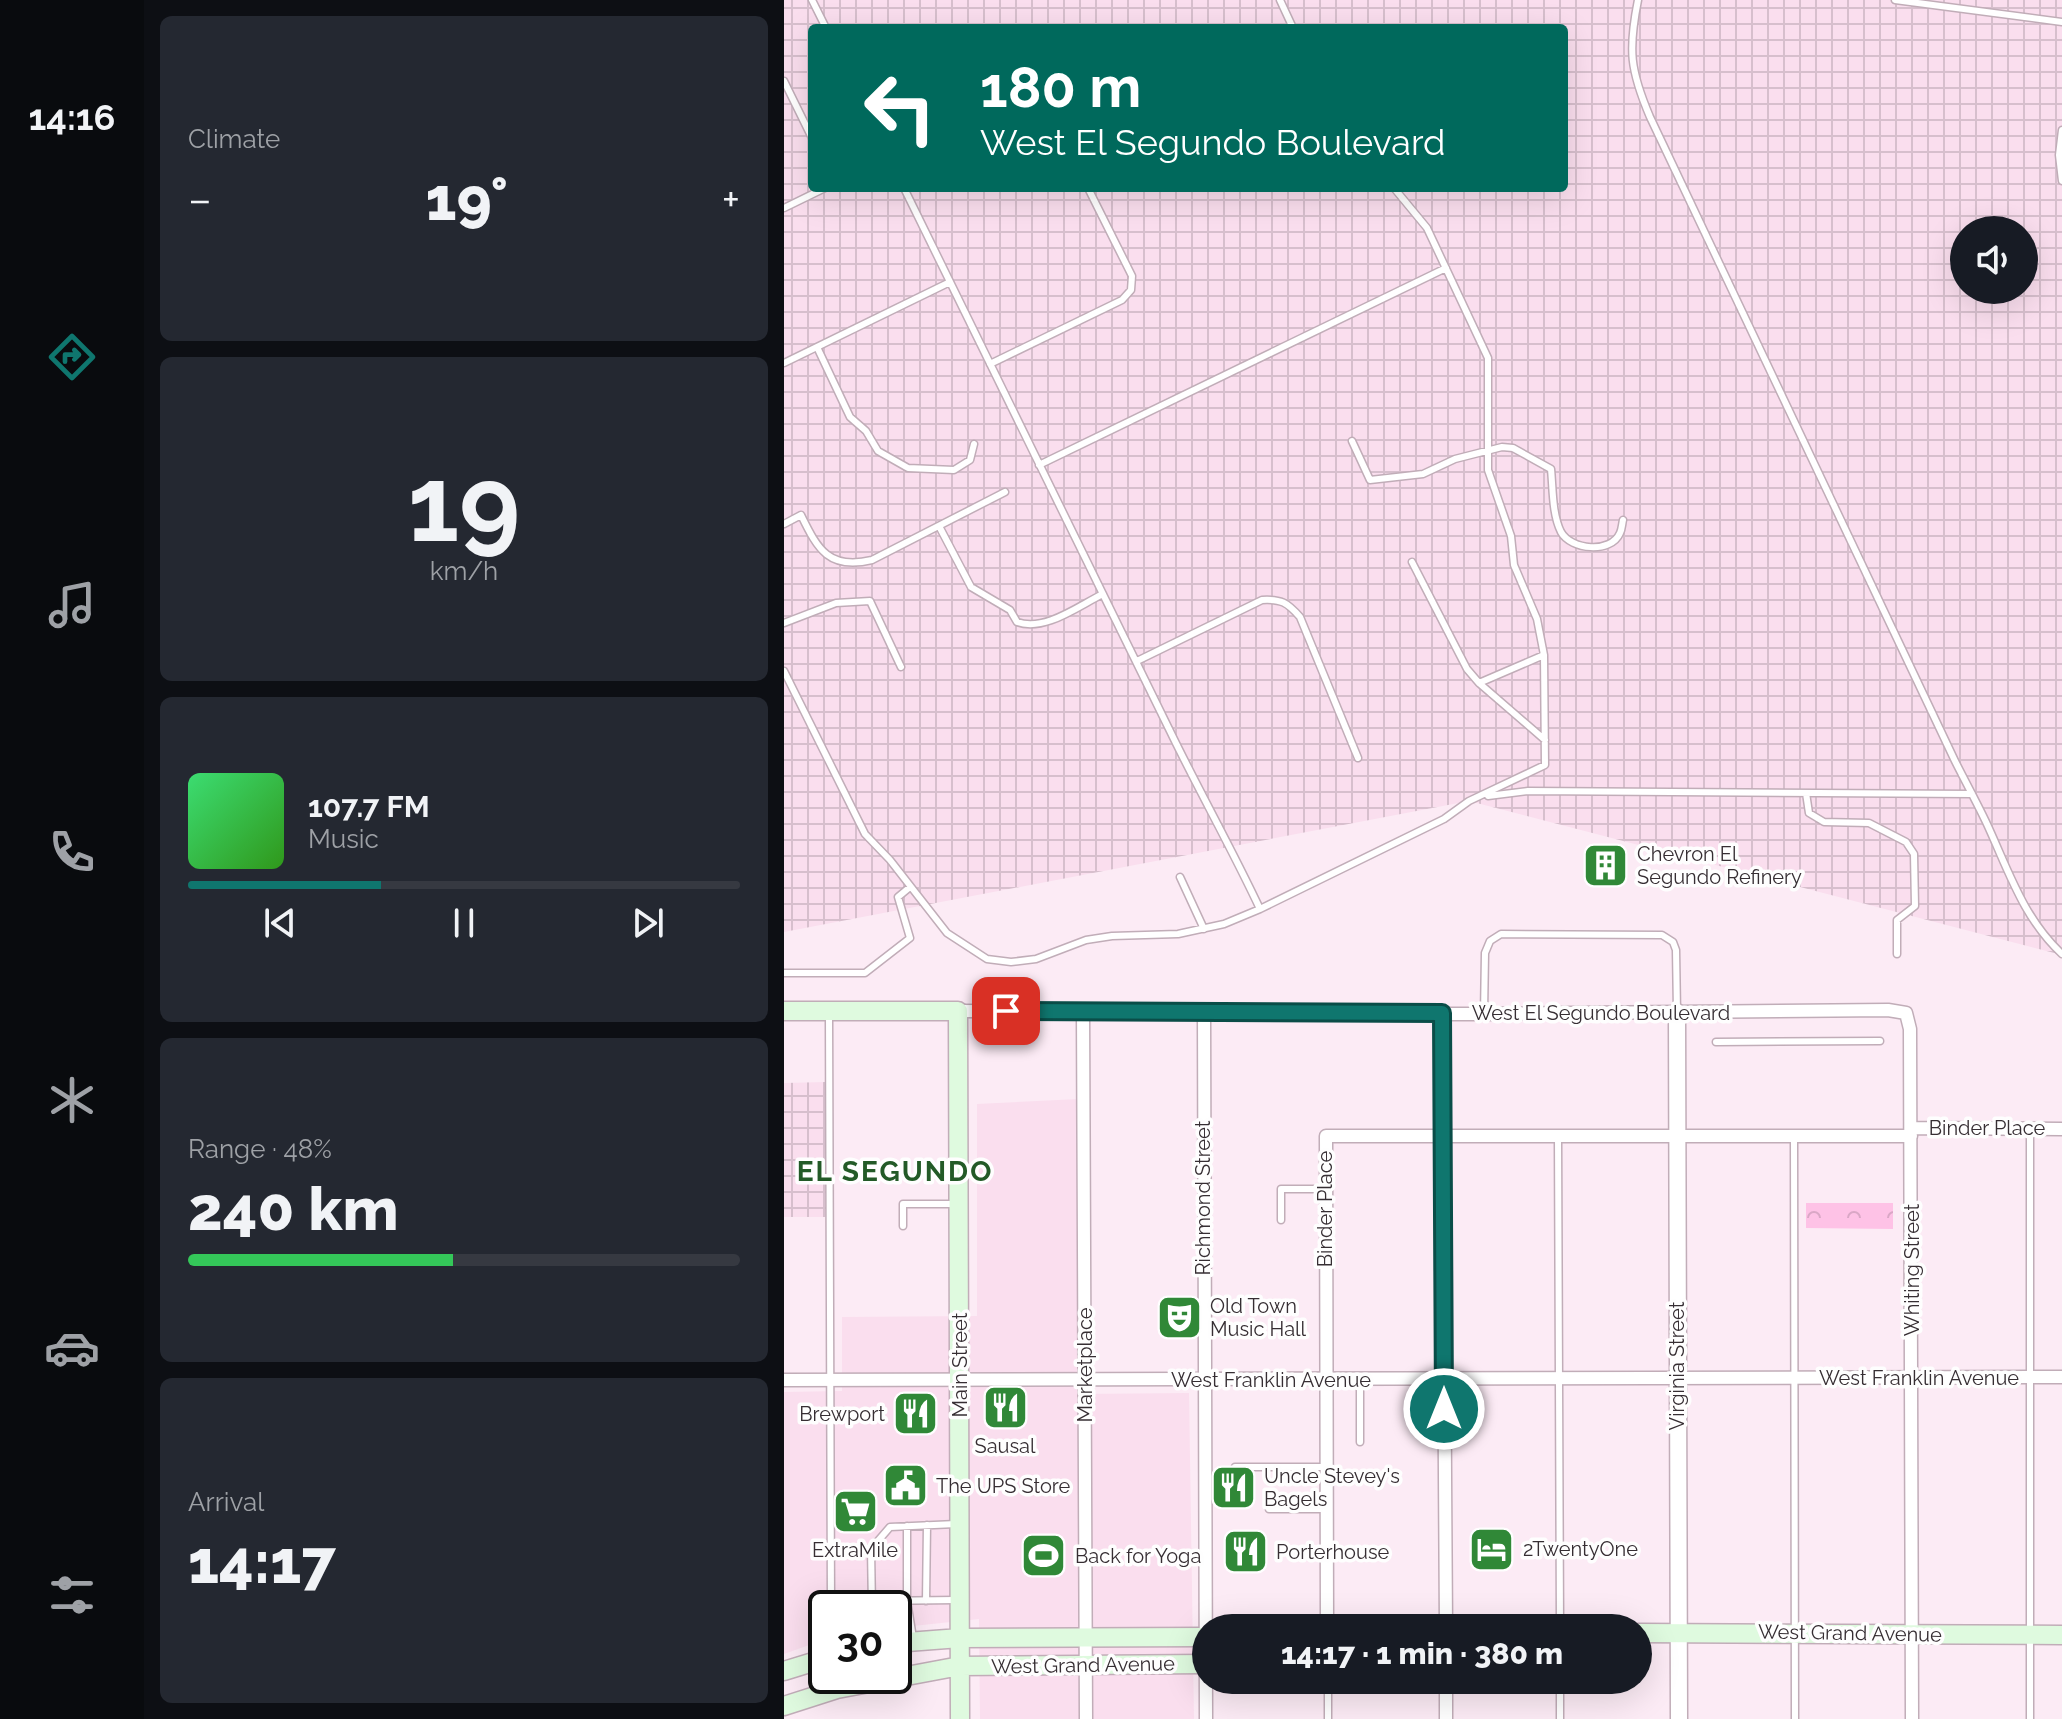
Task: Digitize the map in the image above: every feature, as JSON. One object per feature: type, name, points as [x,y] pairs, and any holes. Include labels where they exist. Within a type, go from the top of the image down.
[{"type":"main road","points":[[784,1011],[958,1011]]},
{"type":"main road","name":"Main Street","points":[[958,1011],[960,1719]]},
{"type":"main road","name":"West Grand Avenue","points":[[1652,1633],[2062,1635]]},
{"type":"main road","name":"West Grand Avenue","points":[[914,1642],[960,1638],[1192,1638]]},
{"type":"main road","points":[[784,1671],[808,1664]]},
{"type":"main road","name":"West Grand Avenue","points":[[912,1672],[960,1666],[1192,1664]]},
{"type":"main road","name":"West Grand Avenue","points":[[784,1706],[810,1694]]},
{"type":"street","name":"West El Segundo Boulevard","points":[[958,1011],[1484,1014],[1888,1010],[1906,1013]]},
{"type":"street","name":"Marketplace","points":[[1083,1011],[1086,1719]]},
{"type":"street","name":"Virginia Street","points":[[1677,1012],[1679,1719]]},
{"type":"street","name":"Richmond Street","points":[[1204,1013],[1206,1614]]},
{"type":"street","points":[[1442,1013],[1446,1614]]},
{"type":"street","name":"Whiting Street","points":[[1906,1013],[1910,1029],[1911,1132],[1912,1719]]},
{"type":"street","name":"Binder Place","points":[[1327,1614],[1326,1136],[1794,1136],[2062,1129]]},
{"type":"street","name":"West Franklin Avenue","points":[[784,1380],[2062,1377]]},
{"type":"street","name":"Richmond Street","points":[[1206,1694],[1206,1719]]},
{"type":"street","points":[[1446,1694],[1446,1719]]},
{"type":"lane","points":[[812,0],[824,24]]},
{"type":"lane","points":[[1280,0],[1291,24]]},
{"type":"lane","points":[[1638,0],[1631,58],[1641,95],[2033,922],[2062,954]]},
{"type":"lane","points":[[1895,0],[2062,22]]},
{"type":"lane","points":[[784,81],[808,130]]},
{"type":"lane","points":[[2062,130],[2059,155],[2062,181]]},
{"type":"lane","points":[[784,208],[817,192]]},
{"type":"lane","points":[[906,192],[1260,909]]},
{"type":"lane","points":[[990,364],[1122,300],[1131,290],[1132,276],[1090,192]]},
{"type":"lane","points":[[784,671],[865,834],[947,933],[987,959],[1011,962],[1036,959],[1086,940],[1178,934],[1204,929],[1260,909],[1444,819],[1469,801],[1545,765],[1544,655],[1537,619],[1514,565],[1511,536],[1488,470],[1488,358],[1427,228],[1397,192]]},
{"type":"lane","points":[[1039,465],[1446,268]]},
{"type":"lane","points":[[784,363],[950,282]]},
{"type":"lane","points":[[817,347],[850,417],[866,431],[878,451],[908,468],[954,470],[970,460],[974,444]]},
{"type":"lane","points":[[1352,441],[1370,480],[1423,474],[1455,459],[1489,449],[1513,448],[1551,469],[1556,518],[1561,532],[1569,541],[1580,546],[1602,546],[1620,533],[1623,520]]},
{"type":"lane","points":[[784,524],[801,515],[818,549],[834,560],[855,564],[872,560],[1005,492]]},
{"type":"lane","points":[[939,526],[971,587],[1010,610],[1017,622],[1041,624],[1103,594]]},
{"type":"lane","points":[[1412,562],[1467,669],[1545,740]]},
{"type":"lane","points":[[1137,661],[1262,600],[1279,599],[1289,604],[1300,617],[1358,758]]},
{"type":"lane","points":[[784,623],[836,603],[870,601],[901,667]]},
{"type":"lane","points":[[1479,683],[1544,655]]},
{"type":"lane","points":[[1469,801],[1528,791],[1972,794]]},
{"type":"lane","points":[[1806,793],[1809,813],[1824,822],[1869,823],[1906,842],[1914,854],[1915,906],[1897,920],[1897,954]]},
{"type":"lane","points":[[1180,877],[1204,929]]},
{"type":"lane","points":[[784,973],[865,973],[910,938],[898,897],[910,887]]},
{"type":"lane","points":[[1484,1014],[1485,953],[1490,941],[1501,934],[1662,935],[1673,942],[1676,950],[1677,1012]]},
{"type":"lane","points":[[829,1011],[831,1590]]},
{"type":"lane","points":[[1716,1042],[1880,1041]]},
{"type":"lane","points":[[2030,1129],[2030,1719]]},
{"type":"lane","points":[[1558,1136],[1560,1614]]},
{"type":"lane","points":[[1794,1136],[1795,1719]]},
{"type":"lane","points":[[1281,1220],[1281,1189],[1325,1189]]},
{"type":"lane","points":[[903,1226],[903,1204],[959,1204]]},
{"type":"lane","points":[[1360,1380],[1360,1442]]},
{"type":"lane","points":[[1235,1467],[1326,1467]]},
{"type":"lane","points":[[1269,1509],[1326,1509]]},
{"type":"lane","points":[[872,1590],[871,1549],[890,1527],[960,1523]]},
{"type":"lane","points":[[926,1601],[927,1525]]},
{"type":"lane","points":[[907,1526],[907,1590]]},
{"type":"lane","points":[[831,1549],[871,1549]]},
{"type":"lane","points":[[912,1601],[960,1600]]},
{"type":"lane","points":[[912,1630],[914,1642]]},
{"type":"lane","points":[[1328,1694],[1328,1719]]},
{"type":"lane","points":[[1560,1694],[1560,1719]]},
{"type":"shaded area","points":[[784,0],[2062,0],[2062,955],[1469,801],[784,932]]},
{"type":"shaded area","points":[[826,1082],[827,1217],[784,1217],[784,1083]]},
{"type":"shaded area","points":[[1079,1099],[1078,1394],[1189,1393],[1194,1719],[980,1719],[979,1619],[912,1626],[912,1590],[808,1590],[808,1645],[784,1654],[784,1392],[842,1391],[842,1317],[977,1316],[977,1104]]},
{"type":"green space","points":[[1806,1203],[1893,1203],[1893,1229],[1806,1228]]},
{"type":"place","name":"Chevron El Segundo Refinery","points":[[1606,865]]},
{"type":"place","name":"Old Town Music Hall","points":[[1179,1317]]},
{"type":"place","name":"Sausal","points":[[1005,1407]]},
{"type":"place","name":"Brewport","points":[[916,1414]]},
{"type":"place","name":"The UPS Store","points":[[905,1486]]},
{"type":"place","name":"Uncle Stevey's Bagels","points":[[1233,1488]]},
{"type":"place","name":"ExtraMile","points":[[855,1511]]},
{"type":"place","name":"2TwentyOne","points":[[1492,1549]]},
{"type":"place","name":"Porterhouse","points":[[1245,1552]]},
{"type":"place","name":"Back for Yoga","points":[[1044,1556]]},
{"type":"district","name":"EL SEGUNDO","points":[[895,1171]]},
{"type":"route","points":[[1006,1011],[1442,1013],[1444,1409]]}]
